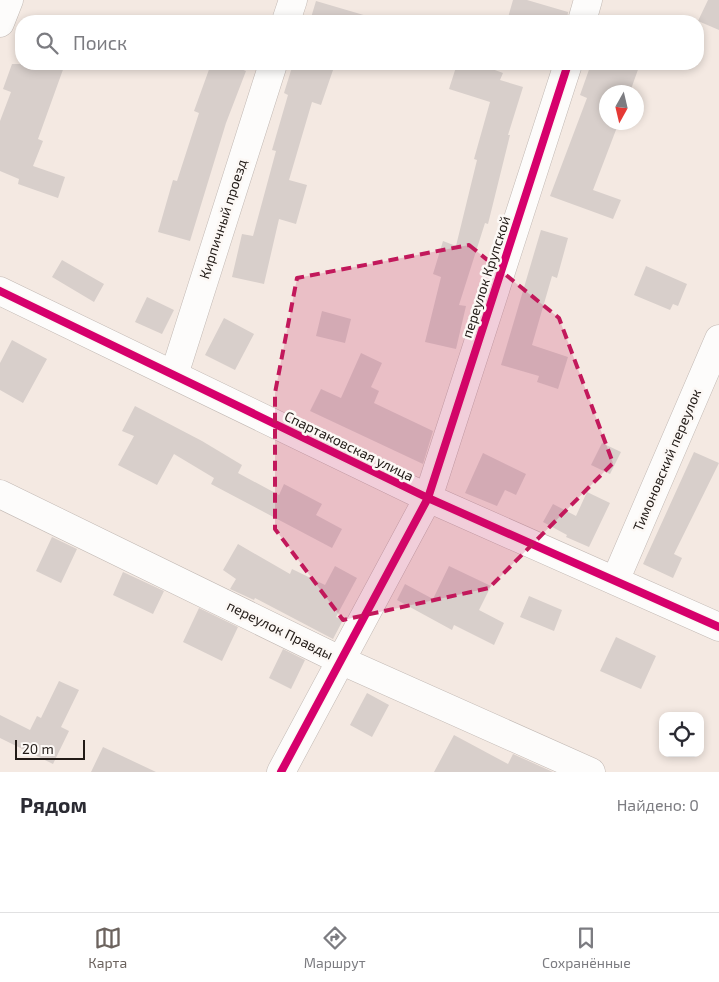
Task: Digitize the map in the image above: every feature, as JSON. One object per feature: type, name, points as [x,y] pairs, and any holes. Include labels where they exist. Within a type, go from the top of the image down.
[{"type":"street","points":[[288,15],[293,0]]},
{"type":"street","points":[[584,15],[588,0]]},
{"type":"street","name":"Кирпичный проезд","points":[[174,374],[270,70]]},
{"type":"street","name":"переулок Крупской","points":[[281,772],[428,498],[566,70]]},
{"type":"street","name":"Спартаковская улица","points":[[0,291],[428,498],[719,627]]},
{"type":"street","name":"Тимоновский переулок","points":[[615,581],[719,338]]},
{"type":"street","name":"переулок Правды","points":[[0,494],[340,660],[591,772]]},
{"type":"highlighted area","points":[[469,245],[559,318],[613,463],[489,588],[343,620],[275,529],[275,393],[297,278]]},
{"type":"building","points":[[513,0],[527,0],[568,12],[568,15],[509,15]]},
{"type":"building","points":[[708,0],[719,0],[719,30],[704,24],[704,15],[701,15]]},
{"type":"building","points":[[316,1],[364,15],[312,15]]},
{"type":"building","points":[[12,64],[15,64],[15,70],[63,70],[38,139],[43,141],[33,166],[65,177],[58,198],[18,184],[19,179],[0,171],[0,121],[11,92],[3,89]]},
{"type":"building","points":[[209,70],[246,71],[226,123],[190,241],[158,232],[173,180],[177,181],[199,113],[194,111]]},
{"type":"building","points":[[291,70],[333,70],[321,105],[312,102],[289,180],[307,185],[296,224],[279,219],[264,284],[232,277],[242,234],[253,236],[276,151],[272,150],[288,95],[284,93]]},
{"type":"building","points":[[455,70],[495,70],[503,73],[500,80],[523,87],[508,135],[510,135],[488,224],[485,223],[459,305],[466,306],[456,349],[425,342],[441,277],[433,274],[443,241],[456,246],[477,160],[474,159],[490,102],[449,89]]},
{"type":"building","points":[[589,70],[638,70],[632,85],[599,85],[599,130],[616,130],[593,190],[621,200],[613,219],[550,196],[587,98],[580,95]]},
{"type":"building","points":[[541,230],[568,238],[557,278],[552,276],[532,345],[568,357],[558,389],[537,382],[539,376],[501,365]]},
{"type":"building","points":[[62,260],[104,284],[94,302],[52,277]]},
{"type":"building","points":[[646,266],[687,284],[678,306],[673,304],[670,310],[634,295]]},
{"type":"building","points":[[147,297],[174,310],[162,334],[135,322]]},
{"type":"building","points":[[322,311],[351,319],[345,343],[316,336]]},
{"type":"building","points":[[224,318],[254,334],[235,370],[205,355]]},
{"type":"building","points":[[12,340],[47,359],[23,403],[0,390],[0,363]]},
{"type":"building","points":[[361,353],[382,363],[371,387],[379,391],[374,403],[433,431],[423,464],[310,411],[321,389],[341,398]]},
{"type":"building","points":[[135,406],[202,441],[242,465],[238,473],[279,495],[284,484],[322,504],[316,515],[342,529],[332,548],[211,484],[214,478],[174,454],[157,485],[118,465],[134,436],[122,431]]},
{"type":"building","points":[[602,443],[621,452],[610,474],[591,465]]},
{"type":"building","points":[[694,452],[719,463],[674,554],[682,558],[673,578],[643,564]]},
{"type":"building","points":[[483,453],[526,474],[516,495],[505,490],[497,506],[465,493]]},
{"type":"building","points":[[587,492],[610,503],[589,547],[566,537],[567,535],[543,522],[553,504],[576,516]]},
{"type":"building","points":[[52,537],[77,549],[61,583],[36,571]]},
{"type":"building","points":[[238,544],[290,574],[292,569],[325,585],[335,566],[357,578],[336,617],[343,620],[333,639],[255,598],[254,600],[230,589],[236,579],[223,570]]},
{"type":"building","points":[[449,566],[491,586],[479,610],[504,623],[494,645],[454,625],[452,630],[397,600],[405,584],[433,599]]},
{"type":"building","points":[[123,572],[164,591],[153,614],[113,595]]},
{"type":"building","points":[[529,596],[562,610],[554,631],[520,617]]},
{"type":"building","points":[[199,608],[238,627],[222,661],[183,642]]},
{"type":"building","points":[[616,637],[656,656],[641,689],[600,671]]},
{"type":"building","points":[[283,649],[305,660],[291,689],[269,678]]},
{"type":"building","points":[[59,681],[79,690],[61,727],[69,731],[53,764],[0,738],[0,715],[30,730],[37,716],[41,718]]},
{"type":"building","points":[[367,693],[389,705],[372,737],[350,725]]},
{"type":"building","points":[[454,735],[508,764],[513,754],[553,772],[434,772]]},
{"type":"building","points":[[103,747],[156,772],[91,772]]},
{"type":"cycle path","points":[[281,772],[428,498],[566,70]]},
{"type":"cycle path","points":[[0,291],[428,498],[719,627]]}]
